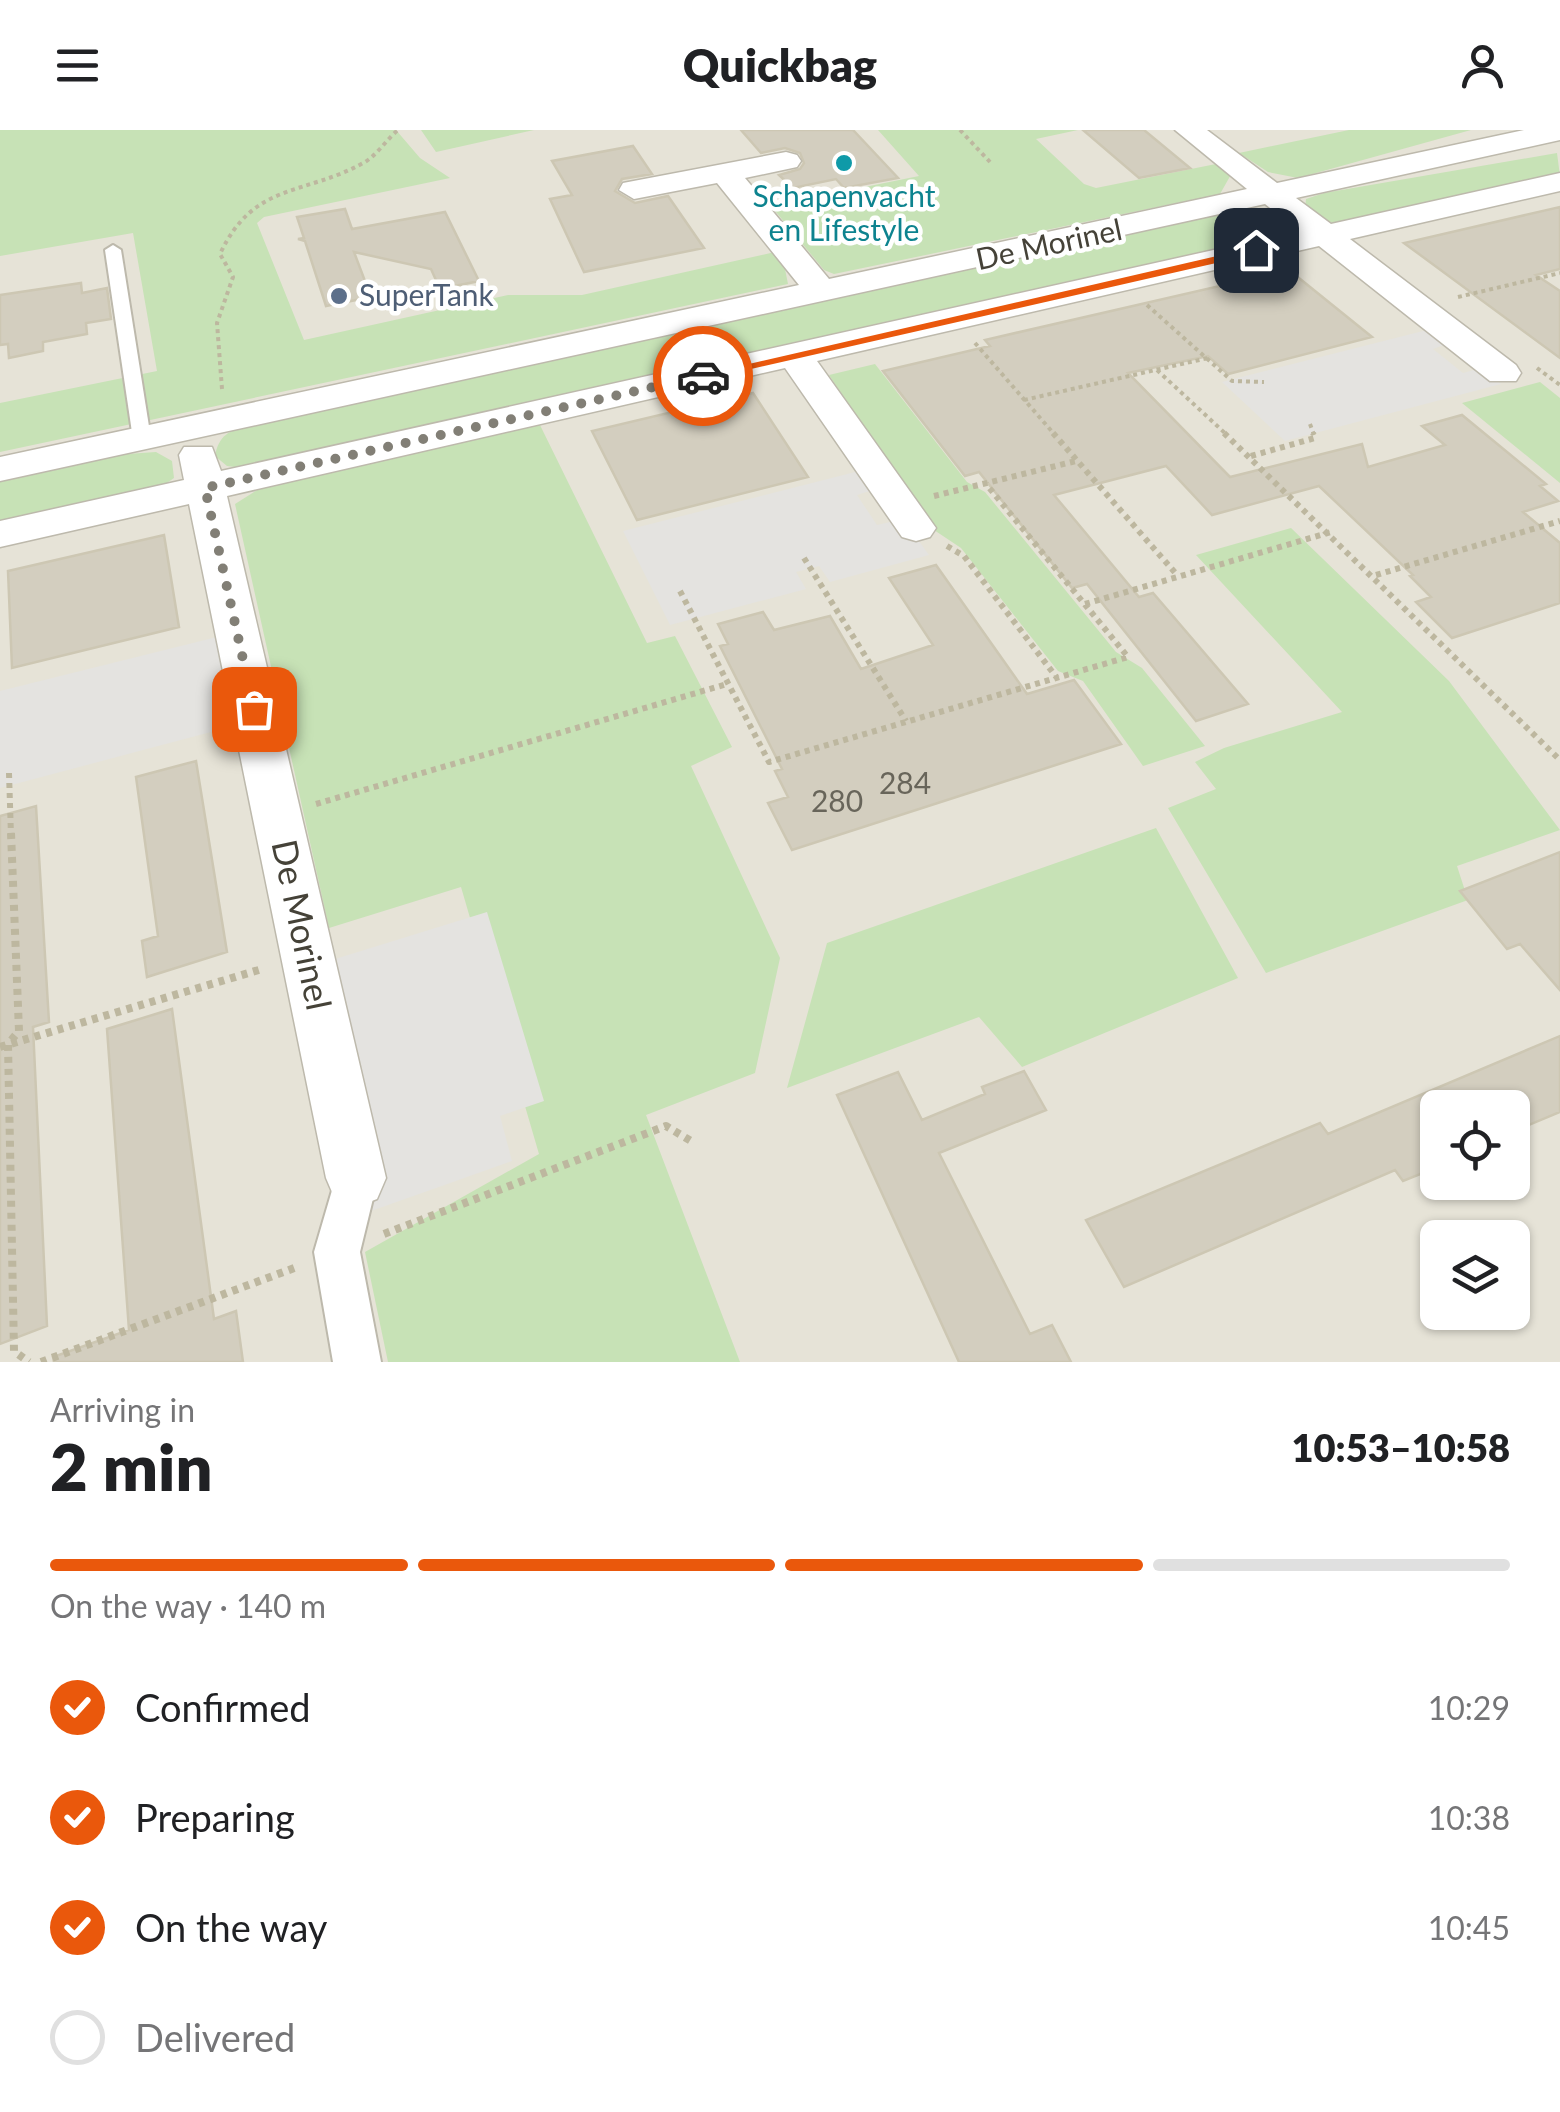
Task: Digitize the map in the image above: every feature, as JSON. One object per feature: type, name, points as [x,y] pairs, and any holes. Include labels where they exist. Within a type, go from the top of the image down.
[{"type":"street","points":[[1188,130],[1502,373]]},
{"type":"street","name":"De Morinel","points":[[0,469],[1275,196],[1560,131]]},
{"type":"street","points":[[634,190],[786,161]]},
{"type":"street","points":[[725,172],[824,293]]},
{"type":"street","name":"De Morinel","points":[[0,534],[1560,182]]},
{"type":"street","points":[[796,356],[908,516]]},
{"type":"street","name":"De Morinel","points":[[210,424],[205,488],[356,1178],[338,1252],[357,1362]]},
{"type":"lane","points":[[113,250],[142,439]]},
{"type":"path","points":[[210,424],[218,323],[233,277],[220,254],[224,242],[252,205],[294,184],[379,154],[389,136],[398,130]]},
{"type":"path","points":[[960,130],[990,162]]},
{"type":"path","points":[[1418,307],[1560,273]]},
{"type":"path","points":[[1120,282],[1232,381],[1264,382]]},
{"type":"path","points":[[955,319],[1178,576]]},
{"type":"path","points":[[1024,400],[1208,358]]},
{"type":"path","points":[[1157,370],[1239,451],[1250,456],[1331,532],[1560,760]]},
{"type":"path","points":[[1250,456],[1315,438],[1310,424]]},
{"type":"path","points":[[908,516],[986,484],[1076,460]]},
{"type":"path","points":[[680,591],[768,762],[1128,657],[986,484]]},
{"type":"path","points":[[908,516],[964,556],[1057,678]]},
{"type":"path","points":[[1375,575],[1560,520]]},
{"type":"path","points":[[1085,604],[1331,532]]},
{"type":"path","points":[[804,558],[906,721]]},
{"type":"path","points":[[277,815],[727,684]]},
{"type":"path","points":[[9,773],[19,1031],[4,1045],[14,1351],[30,1362]]},
{"type":"path","points":[[4,1045],[308,956]]},
{"type":"shaded area","points":[[0,130],[1560,130],[1560,1362],[0,1362]]},
{"type":"shaded area","points":[[1431,329],[1450,343],[1433,349],[1463,373],[1481,368],[1501,384],[1285,441],[1222,382]]},
{"type":"shaded area","points":[[863,470],[876,489],[857,495],[877,525],[903,519],[929,555],[830,582],[819,566],[796,572],[806,589],[670,625],[623,531]]},
{"type":"shaded area","points":[[225,635],[241,724],[0,788],[0,691]]},
{"type":"shaded area","points":[[487,912],[544,1101],[500,1116],[512,1161],[357,1216],[334,1211],[290,973]]},
{"type":"green space","points":[[0,130],[396,130],[420,158],[450,178],[264,217],[257,223],[304,340],[508,295],[582,295],[775,252],[784,264],[788,284],[0,452],[0,403],[157,371],[133,233],[0,256]]},
{"type":"green space","points":[[421,130],[534,130],[436,152]]},
{"type":"green space","points":[[878,130],[1078,130],[1036,139],[1084,184],[1096,188],[1221,163],[1233,171],[1220,194],[834,274],[824,270],[771,206],[919,176]]},
{"type":"green space","points":[[1349,130],[1471,130],[1298,178],[1268,172],[1239,153]]},
{"type":"green space","points":[[1557,153],[1560,176],[1337,225],[1305,210],[1306,199],[1324,193]]},
{"type":"green space","points":[[1235,211],[1275,220],[1286,232],[1273,241],[242,468],[227,466],[215,456],[226,435],[248,425]]},
{"type":"green space","points":[[875,364],[967,482],[985,492],[1116,652],[1142,668],[1205,746],[1143,766],[1083,681],[1058,671],[961,548],[928,526],[829,375]]},
{"type":"green space","points":[[1540,382],[1560,398],[1560,483],[1462,403]]},
{"type":"green space","points":[[539,423],[647,643],[675,636],[732,747],[691,766],[780,958],[755,1073],[646,1115],[740,1362],[388,1362],[365,1252],[539,1154],[461,887],[329,928],[235,504],[268,483]]},
{"type":"green space","points":[[156,452],[172,461],[174,478],[152,493],[0,528],[0,482],[127,454]]},
{"type":"green space","points":[[1291,528],[1449,681],[1560,830],[1457,866],[1468,900],[1266,973],[1168,808],[1216,789],[1195,762],[1224,748],[1342,712],[1196,555]]},
{"type":"green space","points":[[1156,828],[1238,978],[1022,1067],[979,1017],[787,1088],[827,943]]},
{"type":"building","points":[[741,130],[853,130],[898,178],[844,188],[836,179],[793,188],[779,175],[800,169],[804,163],[800,153],[785,148],[761,153]]},
{"type":"building","points":[[1083,130],[1144,130],[1190,168],[1139,178]]},
{"type":"building","points":[[633,146],[652,174],[622,179],[615,191],[635,203],[668,196],[704,248],[584,272],[550,199],[572,195],[552,161]]},
{"type":"building","points":[[1560,207],[1560,269],[1536,275],[1560,291],[1560,358],[1404,243]]},
{"type":"building","points":[[345,209],[352,229],[445,212],[479,281],[440,289],[431,269],[354,252],[371,297],[326,306],[305,241],[298,239],[304,238],[297,217]]},
{"type":"building","points":[[1289,270],[1372,337],[1228,374],[1208,356],[1128,373],[1230,477],[1362,444],[1368,467],[1445,445],[1422,426],[1462,415],[1546,484],[1540,486],[1558,501],[1523,512],[1560,543],[1560,603],[1452,638],[1416,602],[1431,597],[1410,576],[1413,575],[1319,486],[1212,515],[1166,466],[1054,495],[1139,597],[1153,593],[1248,704],[1196,721],[1087,584],[1072,588],[979,472],[965,476],[883,371],[990,346],[985,340]]},
{"type":"building","points":[[81,283],[82,293],[107,288],[111,319],[86,323],[87,334],[43,342],[43,351],[9,358],[8,344],[0,345],[0,295]]},
{"type":"building","points":[[753,393],[808,477],[637,520],[592,431]]},
{"type":"building","points":[[164,535],[179,627],[12,668],[8,571]]},
{"type":"building","points":[[936,565],[1027,694],[1074,680],[1121,744],[792,850],[768,803],[788,797],[775,771],[782,769],[720,646],[728,644],[718,624],[763,612],[774,630],[830,616],[861,669],[933,645],[889,578]]},
{"type":"building","points":[[196,761],[227,952],[147,977],[142,941],[158,936],[136,777]]},
{"type":"building","points":[[36,806],[49,1022],[33,1027],[47,1326],[0,1344],[0,816]]},
{"type":"building","points":[[1560,852],[1560,990],[1520,944],[1507,949],[1460,891]]},
{"type":"building","points":[[172,1009],[214,1319],[236,1311],[243,1362],[54,1362],[53,1357],[129,1330],[107,1029]]},
{"type":"building","points":[[1560,1036],[1560,1112],[1530,1124],[1530,1090],[1432,1090]]},
{"type":"building","points":[[1024,1071],[1046,1110],[939,1153],[1030,1334],[1052,1325],[1071,1362],[959,1362],[837,1095],[898,1072],[922,1120],[985,1094],[982,1087]]},
{"type":"building","points":[[1420,1095],[1420,1174],[1403,1181],[1395,1170],[1124,1287],[1086,1220],[1320,1123],[1328,1134]]},
{"type":"way so far","points":[[254,709],[205,488],[703,376]]},
{"type":"place","name":"Schapenvacht en Lifestyle","points":[[844,163]]},
{"type":"place","name":"SuperTank","points":[[339,296]]},
{"type":"route","points":[[703,376],[1256,250]]}]
